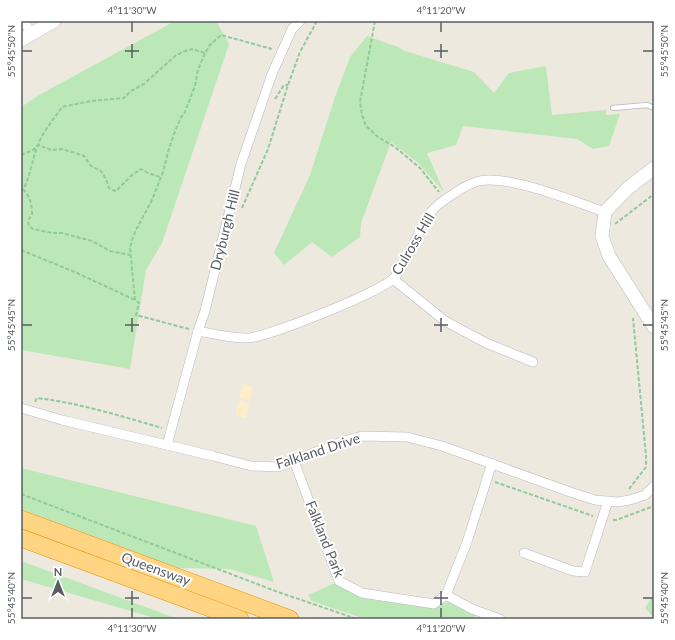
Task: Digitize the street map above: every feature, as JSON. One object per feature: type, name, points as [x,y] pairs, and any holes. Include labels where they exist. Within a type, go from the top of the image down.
[{"type":"highway","name":"Queensway","points":[[21,519],[290,619]]},
{"type":"highway","name":"Queensway","points":[[21,538],[240,619]]},
{"type":"street","points":[[24,21],[26,37],[54,21]]},
{"type":"street","name":"Dryburgh Hill","points":[[167,445],[198,331],[205,311],[241,164],[272,74],[292,29],[300,21]]},
{"type":"street","points":[[654,168],[628,188],[605,212],[602,236],[609,256],[636,300],[649,311],[654,327]]},
{"type":"street","name":"Culross Hill","points":[[198,331],[247,338],[262,336],[346,303],[376,289],[393,279],[412,250],[431,211],[445,199],[463,188],[480,181],[498,180],[519,184],[558,195],[605,212]]},
{"type":"street","points":[[393,279],[445,321],[486,343],[533,362]]},
{"type":"street","name":"Falkland Drive","points":[[21,408],[62,420],[251,466],[278,467],[344,441],[362,436],[407,437],[442,446],[595,500],[612,502],[630,500],[645,495],[654,486]]},
{"type":"street","name":"Falkland Park","points":[[294,460],[339,581],[362,593],[434,604],[446,595]]},
{"type":"street","points":[[492,463],[467,542],[446,595],[472,609],[500,619]]},
{"type":"street","points":[[524,553],[573,572],[585,572],[612,502]]},
{"type":"lane","points":[[613,108],[646,105],[654,108]]},
{"type":"path","points":[[230,212],[242,208],[268,149],[300,52],[317,21]]},
{"type":"path","points":[[375,21],[360,102],[362,115],[366,126],[378,137],[395,147],[420,168],[445,199]]},
{"type":"path","points":[[135,300],[130,248],[137,228],[152,202],[174,134],[195,86],[198,70],[205,53],[210,45],[221,35],[282,52]]},
{"type":"path","points":[[21,192],[30,176],[38,145],[44,133],[62,107],[91,101],[124,98],[131,91],[144,84],[175,56],[182,52],[192,50],[205,53]]},
{"type":"path","points":[[21,155],[33,150],[38,145]]},
{"type":"path","points":[[38,145],[51,150],[61,149],[84,156],[91,166],[101,171],[109,188],[112,190],[116,191],[132,175],[141,169],[161,177]]},
{"type":"path","points":[[24,189],[31,202],[32,214],[28,221],[33,229],[52,233],[62,233],[92,241],[110,252],[130,255]]},
{"type":"path","points":[[605,212],[614,225],[654,194]]},
{"type":"path","points":[[21,250],[77,273],[135,300],[139,304],[136,315],[198,331]]},
{"type":"path","points":[[612,502],[635,482],[646,467],[633,318],[636,300]]},
{"type":"path","points":[[31,410],[37,398],[53,400],[122,416],[171,431]]},
{"type":"path","points":[[21,494],[278,592],[357,619]]},
{"type":"green space","points":[[175,21],[216,21],[229,44],[162,243],[146,270],[130,369],[21,350],[21,107],[39,95]]},
{"type":"green space","points":[[367,36],[405,51],[474,72],[494,93],[509,73],[546,66],[552,115],[606,110],[606,115],[620,114],[609,146],[593,149],[577,139],[463,126],[456,145],[427,153],[444,192],[417,162],[391,142],[361,223],[360,237],[332,257],[312,242],[284,265],[274,253],[310,175],[335,97],[350,57]]},
{"type":"green space","points":[[21,468],[256,526],[274,582],[230,569],[178,568],[21,509]]},
{"type":"green space","points":[[21,561],[178,619],[158,619],[21,579]]},
{"type":"green space","points":[[335,583],[360,597],[424,607],[450,602],[475,614],[474,619],[365,619],[312,601],[308,595]]},
{"type":"green space","points":[[654,593],[654,618],[645,608]]},
{"type":"sand","points":[[243,384],[253,387],[249,401],[239,398]]},
{"type":"sand","points":[[239,400],[249,404],[246,418],[235,415]]}]
